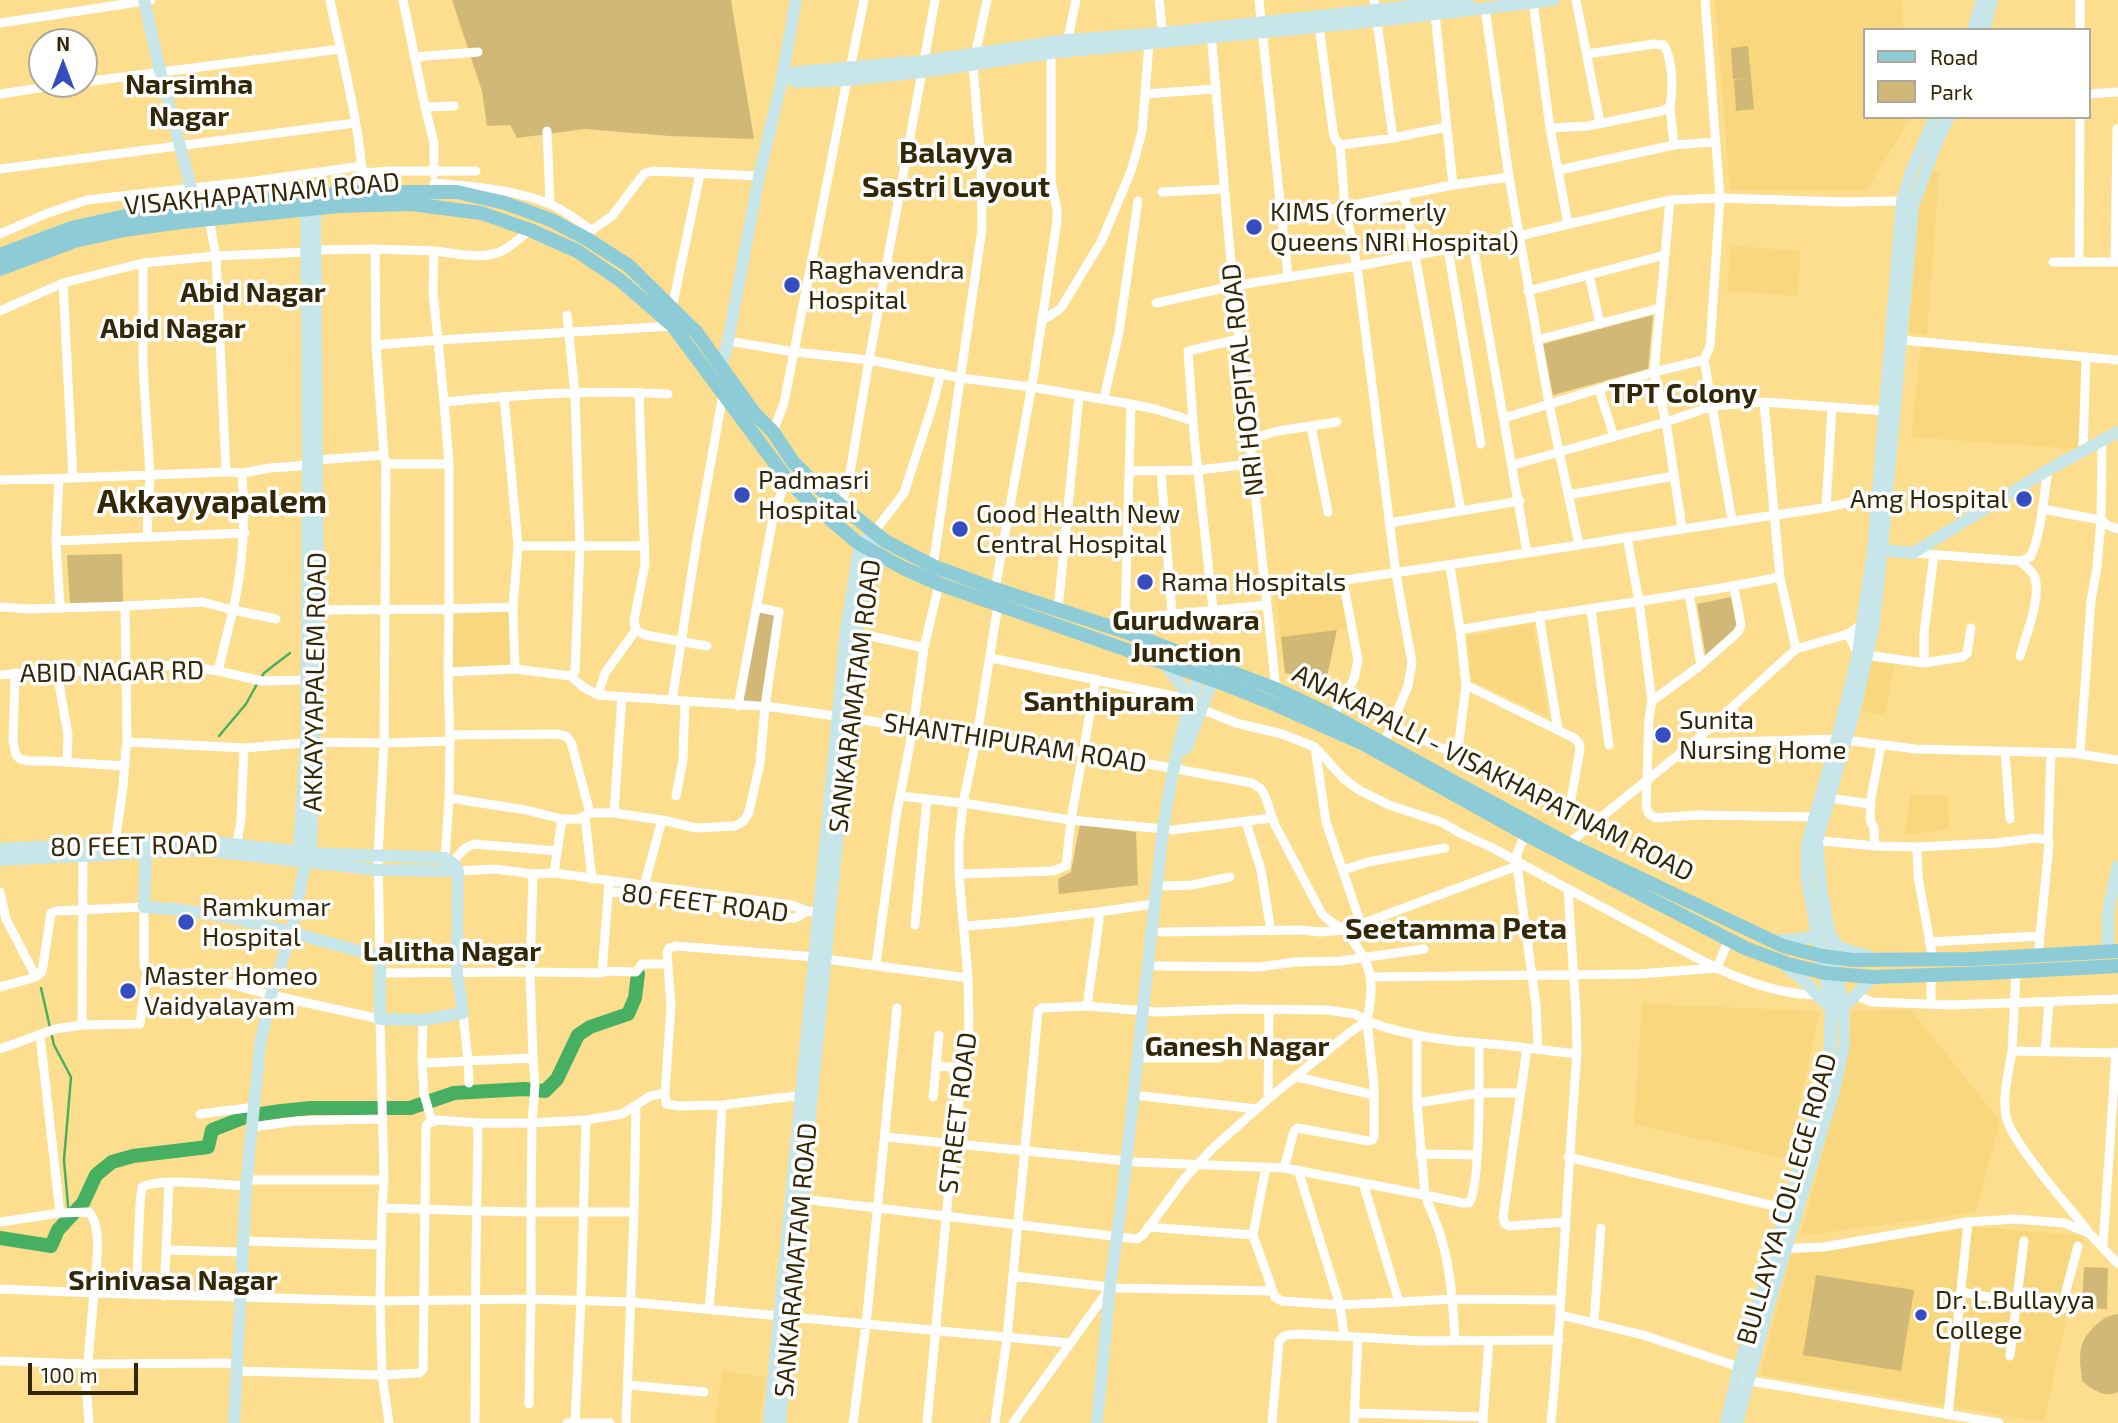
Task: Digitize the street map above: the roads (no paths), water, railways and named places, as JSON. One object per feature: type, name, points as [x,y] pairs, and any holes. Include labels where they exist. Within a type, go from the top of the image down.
[{"type":"main road","points":[[144,0],[196,206]]},
{"type":"main road","points":[[721,368],[760,176],[786,76],[796,0]]},
{"type":"main road","points":[[1434,6],[1468,0]]},
{"type":"main road","points":[[786,76],[795,82],[1050,48],[1262,27],[1375,10],[1434,6],[1485,8],[1554,0]]},
{"type":"main road","points":[[1974,28],[1982,0]]},
{"type":"main road","points":[[1984,28],[1992,0]]},
{"type":"main road","points":[[1262,27],[1319,25],[1375,10]]},
{"type":"main road","points":[[1068,46],[1149,44],[1164,37]]},
{"type":"main road","points":[[1812,840],[1829,798],[1876,605],[1891,411],[1902,201],[1911,172],[1934,119]]},
{"type":"main road","points":[[1891,411],[1901,340],[1913,206],[1948,119]]},
{"type":"main road","name":"ANAKAPALLI - VISAKHAPATNAM ROAD","points":[[0,255],[71,228],[125,216],[196,206],[310,203],[363,192],[434,188],[505,202],[587,233],[629,266],[697,333],[755,414],[773,432],[793,462],[818,487],[885,541],[933,566],[1058,610],[1124,625],[1272,703],[1363,743],[1525,834],[1729,939],[1779,961],[1831,974],[1872,977],[2118,966]]},
{"type":"main road","name":"VISAKHAPATNAM ROAD","points":[[0,269],[75,241],[124,230],[310,203],[339,206],[411,204],[481,213],[530,230],[577,251],[620,280],[673,326],[786,478],[812,505],[866,547],[939,584],[1165,664],[1209,671]]},
{"type":"main road","name":"AKKAYYAPALEM ROAD","points":[[234,1423],[246,1183],[260,1045],[271,995],[290,933],[304,861],[311,846],[310,743],[318,610],[310,203]]},
{"type":"main road","points":[[1882,550],[1913,553],[2048,470],[2118,432]]},
{"type":"main road","points":[[310,743],[306,680],[313,461]]},
{"type":"main road","points":[[1862,655],[1863,624],[1883,496]]},
{"type":"main road","name":"SANKARAMATAM ROAD","points":[[845,717],[846,630],[866,547],[874,533]]},
{"type":"main road","name":"SANKARAMATAM ROAD","points":[[780,1423],[785,1318],[820,958],[819,912],[858,633],[866,547]]},
{"type":"main road","points":[[1165,664],[1193,703],[1190,736],[1176,769]]},
{"type":"main road","points":[[1131,1161],[1146,1058],[1154,904],[1186,717],[1209,671]]},
{"type":"main road","name":"ANAKAPALLI - VISAKHAPATNAM ROAD","points":[[1209,671],[1276,689],[1333,716],[1568,844],[1773,942],[1828,957],[1878,960],[2038,956],[2113,951]]},
{"type":"main road","points":[[1812,840],[1814,817],[1842,740]]},
{"type":"main road","points":[[1097,1423],[1148,1011],[1156,966],[1168,829]]},
{"type":"main road","name":"BULLAYYA COLLEGE ROAD","points":[[1726,1423],[1837,1079],[1844,1037],[1823,932],[1806,868],[1812,840]]},
{"type":"main road","name":"80 FEET ROAD","points":[[0,860],[83,850],[114,843],[206,841],[236,850],[304,861]]},
{"type":"main road","name":"80 FEET ROAD","points":[[0,849],[146,853],[236,850]]},
{"type":"main road","points":[[146,853],[144,907],[226,917],[380,957],[380,1019],[423,1020],[463,1013],[457,972],[452,864]]},
{"type":"main road","points":[[304,861],[379,856],[452,864]]},
{"type":"main road","points":[[304,861],[379,870],[452,864]]},
{"type":"main road","points":[[2113,951],[2108,911],[2118,866]]},
{"type":"main road","points":[[2109,930],[2118,903]]},
{"type":"main road","points":[[1773,942],[1809,938],[1823,932],[1838,947],[1878,960]]},
{"type":"main road","points":[[1779,961],[1806,983],[1815,995],[1837,1009],[1872,977]]},
{"type":"main road","name":"BULLAYYA COLLEGE ROAD","points":[[1781,1249],[1787,1209],[1826,1079],[1837,1009]]},
{"type":"main road","name":"SANKARAMATAM ROAD","points":[[769,1423],[802,1199],[806,1097]]},
{"type":"main road","points":[[1106,1423],[1114,1287]]},
{"type":"main road","name":"BULLAYYA COLLEGE ROAD","points":[[1737,1423],[1741,1375]]},
{"type":"street","points":[[0,23],[151,0]]},
{"type":"street","points":[[330,0],[355,123],[363,192]]},
{"type":"street","points":[[403,0],[434,143],[434,188],[475,186],[517,194],[550,204],[587,233],[612,216],[645,173],[653,171],[760,176]]},
{"type":"street","points":[[773,432],[782,412],[795,352],[864,0]]},
{"type":"street","points":[[841,506],[850,473],[935,0]]},
{"type":"street","points":[[933,566],[982,229],[975,59],[988,0]]},
{"type":"street","points":[[1068,46],[1076,0]]},
{"type":"street","points":[[1159,0],[1164,37]]},
{"type":"street","points":[[1259,0],[1288,277]]},
{"type":"street","points":[[1576,0],[1600,123]]},
{"type":"street","points":[[1705,0],[1720,198],[1710,346],[1704,360],[1732,520]]},
{"type":"street","points":[[2080,0],[2080,28]]},
{"type":"street","points":[[1528,2],[1568,224]]},
{"type":"street","points":[[1434,6],[1453,185]]},
{"type":"street","points":[[1485,8],[1528,291],[1578,545]]},
{"type":"street","points":[[1375,10],[1393,138]]},
{"type":"street","points":[[1319,25],[1335,139],[1339,145],[1345,208],[1357,266],[1396,574],[1412,663],[1408,686],[1384,743]]},
{"type":"street","name":"NRI HOSPITAL ROAD","points":[[1211,32],[1233,286],[1276,689]]},
{"type":"street","points":[[1042,321],[1061,308],[1102,240],[1131,171],[1142,132],[1149,44]]},
{"type":"street","points":[[1587,54],[1654,44],[1664,45],[1669,59],[1674,145]]},
{"type":"street","points":[[995,589],[1057,221],[1051,182],[1050,48]]},
{"type":"street","points":[[98,80],[340,49]]},
{"type":"street","points":[[414,57],[478,52]]},
{"type":"street","points":[[1145,94],[1216,89]]},
{"type":"street","points":[[0,94],[28,90]]},
{"type":"street","points":[[2090,94],[2118,92]]},
{"type":"street","points":[[425,107],[454,106]]},
{"type":"street","points":[[1550,128],[1588,126],[1670,107]]},
{"type":"street","points":[[2079,262],[2080,119]]},
{"type":"street","points":[[0,169],[355,123]]},
{"type":"street","points":[[1339,145],[1447,127]]},
{"type":"street","points":[[2053,262],[2117,262],[2117,129]]},
{"type":"street","points":[[547,131],[550,204]]},
{"type":"street","points":[[1559,170],[1674,145],[1716,142]]},
{"type":"street","points":[[0,234],[87,201],[362,170],[476,171]]},
{"type":"street","points":[[672,308],[700,174]]},
{"type":"street","points":[[1283,219],[1404,194],[1509,177]]},
{"type":"street","points":[[1162,192],[1224,189]]},
{"type":"street","points":[[1404,194],[1461,511]]},
{"type":"street","points":[[1156,303],[1233,286],[1519,236],[1670,200],[1720,198],[1902,201]]},
{"type":"street","points":[[1670,200],[1654,372],[1682,528]]},
{"type":"street","points":[[1104,398],[1119,332],[1138,201]]},
{"type":"street","points":[[209,219],[216,256],[226,472]]},
{"type":"street","points":[[0,311],[63,283],[143,263],[216,256],[375,249],[479,256],[506,249],[530,230]]},
{"type":"street","points":[[1474,245],[1527,553]]},
{"type":"street","points":[[375,249],[376,345],[385,459],[386,610],[379,856],[380,957]]},
{"type":"street","points":[[1448,249],[1481,444]]},
{"type":"street","points":[[434,251],[433,291],[449,464],[447,672],[452,864]]},
{"type":"street","points":[[1528,291],[1665,256]]},
{"type":"street","points":[[143,263],[143,366],[150,475],[147,537]]},
{"type":"street","points":[[1589,275],[1600,324]]},
{"type":"street","points":[[63,283],[73,478]]},
{"type":"street","points":[[1537,340],[1660,308]]},
{"type":"street","points":[[567,314],[575,394],[580,547],[575,671],[571,676]]},
{"type":"street","points":[[376,345],[673,326]]},
{"type":"street","points":[[1213,608],[1188,351],[1239,339]]},
{"type":"street","points":[[1901,340],[2118,360]]},
{"type":"street","points":[[728,341],[869,360],[961,378],[1104,398],[1163,411],[1193,421]]},
{"type":"street","points":[[2083,451],[2086,357]]},
{"type":"street","points":[[1504,418],[1654,372],[1704,360]]},
{"type":"street","points":[[874,533],[904,492],[941,373]]},
{"type":"street","points":[[1599,389],[1614,437]]},
{"type":"street","points":[[444,402],[504,396],[639,392],[668,394]]},
{"type":"street","points":[[447,672],[515,669],[571,676],[598,695],[605,673],[636,630],[634,621],[645,564],[639,392]]},
{"type":"street","points":[[672,701],[723,394]]},
{"type":"street","points":[[1058,610],[1079,395]]},
{"type":"street","points":[[504,396],[518,547],[513,607],[515,669]]},
{"type":"street","points":[[1513,465],[1665,422],[1713,405],[1764,402],[1891,411]]},
{"type":"street","points":[[1764,402],[1780,577],[1796,649]]},
{"type":"street","points":[[1131,404],[1124,625],[1172,613],[1267,605]]},
{"type":"street","points":[[1826,508],[1832,407]]},
{"type":"street","points":[[1250,439],[1278,431],[1337,422]]},
{"type":"street","points":[[1311,426],[1328,512]]},
{"type":"street","points":[[2080,754],[2091,601],[2101,520],[2102,441]]},
{"type":"street","points":[[0,480],[242,473],[313,461],[385,459],[449,464]]},
{"type":"street","points":[[1130,471],[1198,470],[1251,464]]},
{"type":"street","points":[[1913,553],[2020,561],[2032,554],[2048,470]]},
{"type":"street","points":[[1161,471],[1172,613]]},
{"type":"street","points":[[218,671],[241,574],[245,533],[242,473]]},
{"type":"street","points":[[1569,495],[1674,476]]},
{"type":"street","points":[[59,478],[57,541],[60,608]]},
{"type":"street","points":[[738,706],[773,518],[786,478]]},
{"type":"street","points":[[1266,591],[1450,566],[1732,520],[1826,508],[1883,496]]},
{"type":"street","points":[[1389,523],[1520,501]]},
{"type":"street","points":[[2042,509],[2101,520],[2118,529]]},
{"type":"street","points":[[57,541],[245,533]]},
{"type":"street","points":[[1627,537],[1639,601],[1652,701],[1646,806],[1649,814],[1656,818],[1696,815],[1814,817]]},
{"type":"street","points":[[518,547],[645,546]]},
{"type":"street","points":[[1924,663],[1924,633],[1934,555]]},
{"type":"street","points":[[2020,561],[2033,573],[2035,581],[2034,606],[2020,656]]},
{"type":"street","points":[[1450,566],[1466,685],[1457,756]]},
{"type":"street","points":[[1460,630],[1539,615],[1734,587],[1780,577]]},
{"type":"street","points":[[1333,716],[1354,678],[1358,660],[1343,581]]},
{"type":"street","points":[[877,964],[924,648],[939,584]]},
{"type":"street","points":[[1652,701],[1702,665],[1740,629],[1734,587]]},
{"type":"street","points":[[1689,593],[1702,665]]},
{"type":"street","points":[[0,607],[60,608],[202,602],[276,619]]},
{"type":"street","name":"STREET ROAD","points":[[927,1423],[953,1143],[969,1028],[959,842],[963,803],[991,658],[998,605]]},
{"type":"street","points":[[114,843],[127,744],[125,606]]},
{"type":"street","points":[[318,610],[513,607]]},
{"type":"street","points":[[449,799],[526,810],[562,819],[614,813],[696,828],[735,827],[744,821],[749,812],[760,762],[779,612],[756,607]]},
{"type":"street","points":[[1591,609],[1609,745]]},
{"type":"street","points":[[1539,615],[1558,729]]},
{"type":"street","points":[[1568,844],[1693,743],[1796,649],[1848,634],[1863,624]]},
{"type":"street","points":[[1848,634],[1862,655],[1924,663],[1967,654],[1971,628]]},
{"type":"street","points":[[636,630],[645,635],[706,646]]},
{"type":"street","points":[[858,633],[924,648]]},
{"type":"street","points":[[991,658],[1096,679],[1193,703],[1236,723],[1282,734],[1315,747],[1344,779],[1359,790],[1389,805],[1441,822],[1717,968],[1775,990],[1815,995]]},
{"type":"street","points":[[0,664],[1,675]]},
{"type":"street","name":"ABID NAGAR RD","points":[[1,675],[92,671],[127,674],[179,665],[259,680],[306,680]]},
{"type":"street","points":[[57,672],[68,735],[68,762]]},
{"type":"street","points":[[15,673],[13,741],[16,755],[20,759],[125,766]]},
{"type":"street","points":[[959,874],[1052,871],[1066,866],[1071,820],[1096,679]]},
{"type":"street","points":[[1466,685],[1574,737],[1580,749],[1570,805]]},
{"type":"street","name":"SHANTHIPURAM ROAD","points":[[598,695],[765,706],[1084,752],[1252,783],[1261,789],[1272,818],[1322,914],[1345,930],[1370,968],[1370,977]]},
{"type":"street","points":[[614,813],[622,696]]},
{"type":"street","points":[[677,796],[684,759],[685,702]]},
{"type":"street","points":[[1392,726],[1601,818]]},
{"type":"street","points":[[127,744],[135,741],[244,748],[310,743],[384,743],[556,734],[566,736],[571,742],[587,815],[592,879]]},
{"type":"street","points":[[1693,743],[1842,740],[1916,749],[2051,752],[2118,760]]},
{"type":"street","points":[[1875,846],[1870,804],[1881,745]]},
{"type":"street","points":[[1315,747],[1326,822],[1361,924]]},
{"type":"street","points":[[236,850],[241,819],[244,748]]},
{"type":"street","points":[[2005,751],[2010,819]]},
{"type":"street","points":[[2038,956],[2049,844],[2051,752]]},
{"type":"street","points":[[900,796],[1071,820],[1168,829],[1272,818]]},
{"type":"street","points":[[1829,798],[1870,804]]},
{"type":"street","points":[[915,925],[927,799]]},
{"type":"street","points":[[554,873],[562,819]]},
{"type":"street","points":[[644,886],[662,820]]},
{"type":"street","points":[[1247,822],[1261,870],[1271,931]]},
{"type":"street","points":[[1525,834],[1517,854],[1517,864],[1536,1005],[1538,1050]]},
{"type":"street","points":[[1812,840],[1917,847],[2036,838],[2048,840]]},
{"type":"street","points":[[452,864],[463,849],[475,844],[557,851]]},
{"type":"street","points":[[1917,847],[1918,877],[1933,959]]},
{"type":"street","points":[[1343,870],[1368,862],[1444,848]]},
{"type":"street","points":[[82,1025],[83,850]]},
{"type":"street","points":[[452,864],[533,874],[554,873],[592,879],[609,886],[603,971]]},
{"type":"street","points":[[1160,932],[1345,930],[1517,864]]},
{"type":"street","points":[[529,1404],[534,1090],[530,972],[533,874]]},
{"type":"street","points":[[1164,886],[1192,885],[1230,877]]},
{"type":"street","name":"80 FEET ROAD","points":[[609,886],[644,886],[791,905],[819,912]]},
{"type":"street","name":"80 FEET ROAD","points":[[609,886],[785,918],[819,912]]},
{"type":"street","points":[[1551,1423],[1559,1340],[1564,1222],[1577,1054],[1569,889]]},
{"type":"street","points":[[0,892],[6,919],[36,977]]},
{"type":"street","points":[[965,926],[1154,904]]},
{"type":"street","points":[[0,987],[36,977],[42,972],[51,913],[144,907],[144,966],[147,970],[140,1024],[82,1025],[47,1032],[0,1049]]},
{"type":"street","points":[[1087,1006],[1098,912]]},
{"type":"street","points":[[1929,942],[2040,936]]},
{"type":"street","points":[[1717,968],[1729,939]]},
{"type":"street","points":[[806,1097],[722,1105],[666,1104],[671,1006],[667,953],[669,948],[676,946],[820,958],[968,978]]},
{"type":"street","points":[[1156,966],[1259,967],[1424,949]]},
{"type":"street","points":[[380,973],[636,972],[642,964],[668,964]]},
{"type":"street","points":[[1284,1168],[1297,1128],[1372,1140],[1374,1137],[1374,1095],[1367,1021],[1372,997],[1370,977],[1638,974],[1717,968]]},
{"type":"street","points":[[147,970],[226,983],[380,1019],[384,1180],[380,1301],[382,1375],[389,1423]]},
{"type":"street","points":[[2016,972],[2016,1002],[2005,1108],[2007,1120],[2036,1166],[2089,1233],[2118,1264]]},
{"type":"street","points":[[1931,981],[1931,1004]]},
{"type":"street","points":[[1854,995],[1872,1002],[1931,1004],[2118,999]]},
{"type":"street","points":[[2045,1051],[2049,1002]]},
{"type":"street","points":[[995,1423],[1007,1338],[1038,1011],[1042,1008],[1087,1006],[1148,1011],[1327,1010],[1355,1014],[1391,1030],[1417,1035],[1577,1054]]},
{"type":"street","points":[[853,1423],[886,1137],[897,1008]]},
{"type":"street","points":[[1268,1099],[1269,1010]]},
{"type":"street","points":[[463,1013],[469,1083]]},
{"type":"street","points":[[423,1020],[424,1094],[432,1121]]},
{"type":"street","points":[[802,1199],[1121,1238],[1140,1238],[1196,1165],[1256,1109],[1367,1021]]},
{"type":"street","points":[[47,1032],[64,1212]]},
{"type":"street","points":[[933,1097],[939,1035]]},
{"type":"street","points":[[1417,1035],[1417,1103],[1425,1195],[1441,1237],[1452,1299],[1455,1341]]},
{"type":"street","points":[[886,1137],[1131,1161],[1284,1168],[1469,1203],[1473,1196],[1477,1155],[1479,1044]]},
{"type":"street","points":[[1527,1048],[1503,1217],[1505,1224],[1510,1226],[1564,1222]]},
{"type":"street","points":[[2012,1051],[2117,1053],[2103,1246]]},
{"type":"street","points":[[422,1060],[426,1063],[533,1058]]},
{"type":"street","points":[[1146,1058],[1220,1058]]},
{"type":"street","points":[[936,1066],[964,1068]]},
{"type":"street","points":[[1297,1077],[1374,1095]]},
{"type":"street","points":[[0,1361],[237,1367],[382,1375],[422,1372],[426,1125],[432,1121],[532,1123],[586,1120],[615,1116],[650,1096],[666,1093]]},
{"type":"street","points":[[1417,1103],[1479,1093],[1520,1093]]},
{"type":"street","points":[[1142,1096],[1256,1109]]},
{"type":"street","points":[[626,1423],[636,1105]]},
{"type":"street","points":[[709,1309],[722,1105]]},
{"type":"street","points":[[200,1114],[297,1121],[382,1112]]},
{"type":"street","points":[[586,1120],[581,1300],[571,1422],[610,1423]]},
{"type":"street","points":[[475,1423],[478,1123]]},
{"type":"street","points":[[1420,1154],[1477,1155]]},
{"type":"street","points":[[1569,1157],[1787,1209]]},
{"type":"street","points":[[1266,1167],[1253,1234],[1275,1297],[1282,1301],[1340,1305],[1452,1299],[1560,1300]]},
{"type":"street","points":[[1297,1170],[1340,1305],[1344,1336]]},
{"type":"street","points":[[136,1295],[142,1187],[169,1183],[384,1180]]},
{"type":"street","points":[[164,1296],[169,1183]]},
{"type":"street","points":[[1363,1183],[1399,1302]]},
{"type":"street","points":[[382,1208],[476,1212],[634,1212]]},
{"type":"street","points":[[0,1222],[83,1210],[92,1215],[97,1230],[86,1385],[89,1423]]},
{"type":"street","points":[[1781,1249],[1824,1247],[1968,1222],[2015,1219],[2064,1223],[2089,1233]]},
{"type":"street","points":[[1948,1415],[1968,1222]]},
{"type":"street","points":[[1148,1227],[1253,1234]]},
{"type":"street","points":[[1594,1322],[1601,1228]]},
{"type":"street","points":[[2010,1356],[2024,1241]]},
{"type":"street","points":[[167,1250],[381,1245]]},
{"type":"street","points":[[1961,1292],[2061,1310],[2078,1246]]},
{"type":"street","points":[[1013,1276],[1114,1287],[1273,1291]]},
{"type":"street","points":[[1013,1423],[1069,1343],[1114,1287]]},
{"type":"street","points":[[0,1289],[380,1301],[531,1299],[629,1302],[1069,1343]]},
{"type":"street","points":[[1560,1315],[1643,1335],[1741,1375],[1999,1423]]},
{"type":"street","points":[[1272,1423],[1279,1342],[1287,1335],[1455,1341],[1559,1340]]},
{"type":"street","points":[[1359,1337],[1354,1418],[1483,1420],[1489,1341]]},
{"type":"street","points":[[628,1385],[704,1392]]},
{"type":"waterway","points":[[261,678],[290,653]]},
{"type":"waterway","points":[[219,736],[246,704],[257,684]]},
{"type":"waterway","points":[[0,1238],[51,1246],[58,1230],[83,1203],[96,1175],[112,1162],[133,1156],[208,1147],[212,1130],[248,1116],[311,1108],[410,1108],[454,1093],[524,1089],[545,1091],[557,1079],[578,1035],[590,1027],[628,1014],[635,998],[638,974]]},
{"type":"waterway","points":[[41,988],[54,1045],[71,1077],[64,1160],[69,1217]]},
{"type":"place","name":"KIMS (formerly Queens NRI Hospital)","points":[[1254,227]]},
{"type":"place","name":"Raghavendra Hospital","points":[[792,285]]},
{"type":"place","name":"Padmasri Hospital","points":[[742,495]]},
{"type":"place","name":"Amg Hospital","points":[[2024,499]]},
{"type":"place","name":"Good Health New Central Hospital","points":[[960,529]]},
{"type":"place","name":"Rama Hospitals","points":[[1145,582]]},
{"type":"place","name":"Sunita Nursing Home","points":[[1663,735]]},
{"type":"place","name":"Ramkumar Hospital","points":[[186,922]]},
{"type":"place","name":"Master Homeo Vaidyalayam","points":[[128,991]]},
{"type":"place","name":"Dr. L.Bullayya College","points":[[1921,1315]]},
{"type":"district","name":"Narsimha Nagar","points":[[189,101]]},
{"type":"district","name":"Balayya Sastri Layout","points":[[956,170]]},
{"type":"district","name":"Abid Nagar","points":[[253,293]]},
{"type":"district","name":"Abid Nagar","points":[[173,329]]},
{"type":"district","name":"TPT Colony","points":[[1683,394]]},
{"type":"district","name":"Akkayyapalem","points":[[212,502]]},
{"type":"district","name":"Gurudwara Junction","points":[[1186,637]]},
{"type":"district","name":"Santhipuram","points":[[1109,702]]},
{"type":"district","name":"Seetamma Peta","points":[[1456,929]]},
{"type":"district","name":"Lalitha Nagar","points":[[452,952]]},
{"type":"district","name":"Ganesh Nagar","points":[[1237,1047]]},
{"type":"district","name":"Srinivasa Nagar","points":[[173,1281]]}]
